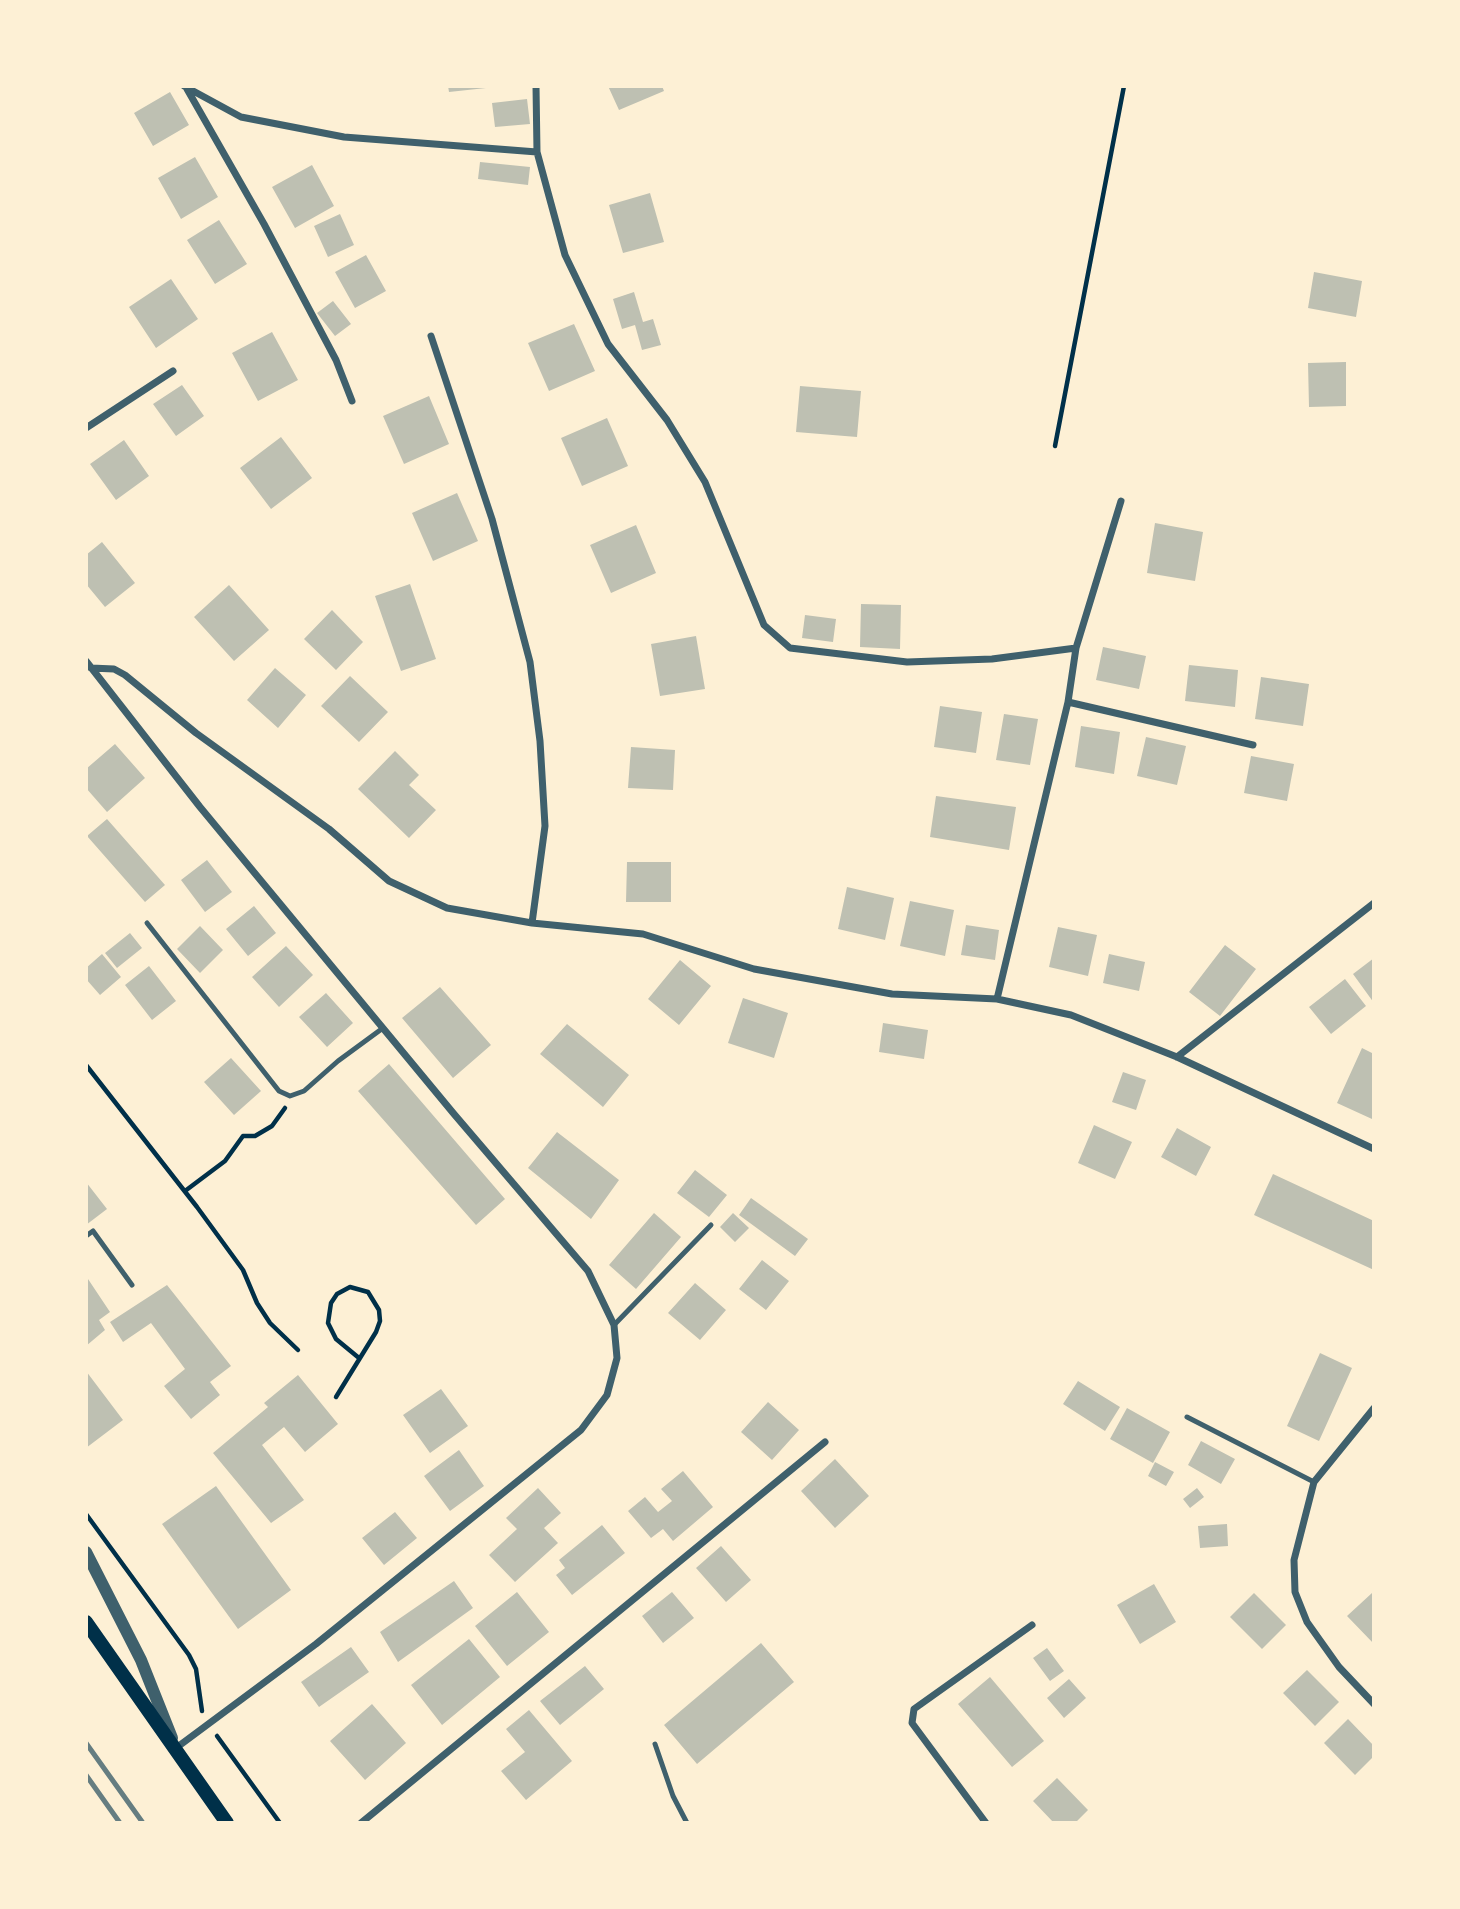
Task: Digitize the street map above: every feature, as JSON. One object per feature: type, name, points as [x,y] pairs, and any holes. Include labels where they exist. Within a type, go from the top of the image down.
[{"type":"main road","points":[[86,1622],[228,1823]]},
{"type":"street","points":[[536,86],[537,152],[565,255],[608,344],[667,420],[705,482],[764,625],[790,648],[906,662],[992,659],[1076,648]]},
{"type":"street","points":[[185,87],[241,117],[344,137],[537,152]]},
{"type":"street","points":[[185,87],[264,224],[329,347],[352,401]]},
{"type":"street","points":[[431,336],[492,519],[530,662],[540,741],[545,826],[532,923]]},
{"type":"street","points":[[86,428],[173,371]]},
{"type":"street","points":[[997,999],[1068,702],[1076,648],[1121,501]]},
{"type":"street","points":[[86,661],[200,807],[588,1271],[614,1325],[617,1358],[607,1395],[581,1430],[316,1644],[176,1748],[141,1660],[86,1552]]},
{"type":"street","points":[[92,668],[114,669],[125,675],[196,733],[329,829],[389,881],[447,908],[532,923],[643,934],[754,969],[892,994],[997,999],[1071,1015],[1177,1058],[1374,1149]]},
{"type":"street","points":[[1068,702],[1253,745]]},
{"type":"street","points":[[1177,1058],[1374,903]]},
{"type":"street","points":[[1374,1408],[1314,1482],[1294,1560],[1295,1592],[1307,1622],[1339,1667],[1374,1704]]},
{"type":"street","points":[[361,1823],[825,1442]]},
{"type":"street","points":[[986,1823],[912,1723],[914,1709],[1032,1625]]},
{"type":"lane","points":[[148,923],[279,1091],[290,1096],[304,1091],[338,1060],[383,1028]]},
{"type":"lane","points":[[614,1325],[629,1313],[711,1225]]},
{"type":"lane","points":[[86,1236],[93,1231],[132,1284]]},
{"type":"lane","points":[[1188,1417],[1314,1482]]},
{"type":"lane","points":[[655,1744],[673,1796],[687,1823]]},
{"type":"path","points":[[1055,446],[1124,86]]},
{"type":"path","points":[[86,1065],[243,1269],[257,1303],[270,1323],[299,1350]]},
{"type":"path","points":[[185,1191],[225,1161],[243,1136],[255,1136],[272,1126],[290,1096]]},
{"type":"path","points":[[335,1396],[359,1359],[376,1332],[380,1321],[379,1310],[368,1292],[350,1287],[337,1294],[331,1303],[328,1323],[336,1339],[359,1359]]},
{"type":"path","points":[[86,1514],[189,1655],[196,1669],[202,1714],[280,1823]]},
{"type":"building","points":[[448,86],[485,86],[486,88],[449,92]]},
{"type":"building","points":[[608,86],[662,86],[664,91],[619,110]]},
{"type":"building","points":[[170,92],[189,125],[153,146],[134,113]]},
{"type":"building","points":[[527,99],[530,124],[495,127],[492,103]]},
{"type":"building","points":[[195,157],[218,197],[181,219],[158,178]]},
{"type":"building","points":[[480,162],[530,167],[528,185],[478,179]]},
{"type":"building","points":[[312,165],[334,206],[295,228],[272,187]]},
{"type":"building","points":[[650,193],[664,242],[623,253],[609,205]]},
{"type":"building","points":[[340,214],[354,245],[328,257],[314,226]]},
{"type":"building","points":[[219,220],[247,264],[215,284],[187,240]]},
{"type":"building","points":[[366,255],[386,291],[355,308],[335,272]]},
{"type":"building","points":[[1314,272],[1362,281],[1356,317],[1308,308]]},
{"type":"building","points":[[171,279],[198,319],[156,348],[129,307]]},
{"type":"building","points":[[634,292],[643,322],[653,319],[661,345],[642,350],[635,325],[622,329],[613,299]]},
{"type":"building","points":[[333,301],[351,324],[335,336],[317,313]]},
{"type":"building","points":[[574,324],[595,371],[549,391],[528,343]]},
{"type":"building","points":[[272,332],[298,380],[258,401],[232,353]]},
{"type":"building","points":[[1346,362],[1346,406],[1309,407],[1308,363]]},
{"type":"building","points":[[182,385],[204,416],[176,436],[153,404]]},
{"type":"building","points":[[800,386],[861,391],[857,437],[796,432]]},
{"type":"building","points":[[429,396],[449,444],[404,464],[383,416]]},
{"type":"building","points":[[607,418],[628,466],[582,486],[561,438]]},
{"type":"building","points":[[281,437],[312,478],[271,509],[240,468]]},
{"type":"building","points":[[124,440],[149,476],[116,500],[90,464]]},
{"type":"building","points":[[457,493],[478,541],[433,561],[412,513]]},
{"type":"building","points":[[1155,523],[1203,532],[1195,581],[1147,573]]},
{"type":"building","points":[[636,525],[656,573],[611,593],[590,545]]},
{"type":"building","points":[[102,542],[135,583],[105,607],[86,584],[86,555]]},
{"type":"building","points":[[410,584],[436,659],[401,671],[375,596]]},
{"type":"building","points":[[229,585],[269,630],[234,661],[194,617]]},
{"type":"building","points":[[861,604],[901,605],[900,649],[860,647]]},
{"type":"building","points":[[332,610],[363,642],[336,670],[304,639]]},
{"type":"building","points":[[805,615],[836,619],[833,642],[802,638]]},
{"type":"building","points":[[696,636],[705,689],[660,696],[651,644]]},
{"type":"building","points":[[1103,647],[1146,656],[1139,689],[1096,680]]},
{"type":"building","points":[[1189,665],[1238,670],[1235,707],[1185,701]]},
{"type":"building","points":[[275,668],[306,695],[278,728],[247,700]]},
{"type":"building","points":[[350,676],[388,712],[359,742],[321,706]]},
{"type":"building","points":[[1261,677],[1309,684],[1303,726],[1255,719]]},
{"type":"building","points":[[940,706],[982,712],[976,753],[934,747]]},
{"type":"building","points":[[1004,714],[1038,719],[1030,765],[996,760]]},
{"type":"building","points":[[1081,726],[1120,732],[1114,774],[1075,767]]},
{"type":"building","points":[[1146,737],[1186,746],[1177,785],[1137,776]]},
{"type":"building","points":[[115,744],[145,778],[107,812],[86,788],[86,769]]},
{"type":"building","points":[[631,747],[675,750],[673,790],[628,788]]},
{"type":"building","points":[[395,751],[419,775],[409,785],[436,810],[409,838],[358,789]]},
{"type":"building","points":[[1251,756],[1294,764],[1287,801],[1244,793]]},
{"type":"building","points":[[936,796],[1016,807],[1009,850],[930,837]]},
{"type":"building","points":[[107,819],[165,885],[145,902],[87,836]]},
{"type":"building","points":[[207,860],[232,892],[205,912],[181,880]]},
{"type":"building","points":[[627,862],[671,862],[671,902],[626,902]]},
{"type":"building","points":[[847,887],[894,898],[885,940],[838,929]]},
{"type":"building","points":[[910,901],[954,910],[945,956],[900,946]]},
{"type":"building","points":[[254,906],[276,933],[248,956],[226,929]]},
{"type":"building","points":[[966,925],[999,930],[995,960],[961,955]]},
{"type":"building","points":[[200,926],[223,950],[200,973],[177,949]]},
{"type":"building","points":[[1058,927],[1097,935],[1088,976],[1049,967]]},
{"type":"building","points":[[130,933],[142,948],[117,968],[105,953]]},
{"type":"building","points":[[1225,945],[1256,969],[1220,1016],[1189,992]]},
{"type":"building","points":[[286,946],[313,975],[279,1007],[252,977]]},
{"type":"building","points":[[102,954],[121,977],[100,995],[86,979],[86,968]]},
{"type":"building","points":[[1109,954],[1145,962],[1139,991],[1103,983]]},
{"type":"building","points":[[1374,958],[1374,1003],[1353,974]]},
{"type":"building","points":[[680,960],[711,986],[679,1025],[648,999]]},
{"type":"building","points":[[149,966],[176,1001],[152,1020],[125,985]]},
{"type":"building","points":[[1345,979],[1366,1006],[1331,1034],[1309,1007]]},
{"type":"building","points":[[440,987],[491,1045],[453,1078],[402,1018]]},
{"type":"building","points":[[326,993],[353,1023],[327,1047],[299,1017]]},
{"type":"building","points":[[743,998],[788,1013],[774,1058],[728,1043]]},
{"type":"building","points":[[883,1023],[928,1030],[924,1059],[879,1052]]},
{"type":"building","points":[[567,1024],[629,1075],[603,1107],[540,1054]]},
{"type":"building","points":[[1362,1048],[1374,1054],[1372,1119],[1337,1103]]},
{"type":"building","points":[[231,1058],[261,1091],[234,1115],[204,1082]]},
{"type":"building","points":[[389,1064],[505,1199],[476,1225],[358,1091]]},
{"type":"building","points":[[1123,1072],[1146,1080],[1136,1110],[1112,1102]]},
{"type":"building","points":[[1094,1125],[1132,1142],[1115,1179],[1078,1163]]},
{"type":"building","points":[[1177,1128],[1211,1147],[1196,1176],[1161,1157]]},
{"type":"building","points":[[557,1132],[619,1180],[591,1219],[528,1168]]},
{"type":"building","points":[[695,1170],[727,1195],[709,1217],[677,1193]]},
{"type":"building","points":[[1273,1174],[1374,1221],[1374,1270],[1254,1215]]},
{"type":"building","points":[[86,1182],[107,1209],[86,1225]]},
{"type":"building","points":[[751,1198],[808,1239],[795,1256],[739,1215]]},
{"type":"building","points":[[654,1213],[681,1237],[636,1289],[609,1265]]},
{"type":"building","points":[[733,1213],[749,1228],[735,1242],[720,1227]]},
{"type":"building","points":[[762,1260],[789,1281],[766,1310],[739,1289]]},
{"type":"building","points":[[86,1276],[110,1312],[99,1320],[105,1330],[86,1346]]},
{"type":"building","points":[[695,1283],[726,1310],[700,1340],[668,1313]]},
{"type":"building","points":[[167,1285],[231,1366],[210,1382],[220,1395],[191,1419],[164,1386],[185,1369],[151,1323],[123,1342],[110,1322]]},
{"type":"building","points":[[1320,1353],[1352,1368],[1319,1441],[1287,1426]]},
{"type":"building","points":[[86,1371],[123,1420],[86,1448]]},
{"type":"building","points":[[298,1375],[338,1424],[305,1452],[284,1427],[262,1445],[304,1500],[271,1523],[213,1453],[268,1407],[264,1403]]},
{"type":"building","points":[[1078,1381],[1120,1407],[1105,1431],[1063,1404]]},
{"type":"building","points":[[441,1389],[468,1426],[430,1453],[403,1415]]},
{"type":"building","points":[[768,1402],[799,1430],[772,1460],[741,1432]]},
{"type":"building","points":[[1127,1408],[1170,1432],[1153,1463],[1110,1439]]},
{"type":"building","points":[[1201,1441],[1235,1459],[1221,1484],[1188,1465]]},
{"type":"building","points":[[459,1450],[484,1486],[450,1511],[424,1476]]},
{"type":"building","points":[[835,1459],[869,1496],[835,1528],[801,1491]]},
{"type":"building","points":[[1155,1462],[1174,1472],[1166,1486],[1148,1476]]},
{"type":"building","points":[[683,1471],[713,1507],[673,1541],[663,1529],[651,1538],[628,1511],[645,1497],[658,1512],[672,1501],[661,1489]]},
{"type":"building","points":[[216,1486],[291,1590],[238,1629],[162,1524]]},
{"type":"building","points":[[538,1488],[561,1513],[544,1528],[558,1543],[515,1582],[489,1555],[517,1529],[506,1518]]},
{"type":"building","points":[[1197,1488],[1204,1497],[1190,1508],[1183,1499]]},
{"type":"building","points":[[395,1512],[417,1538],[384,1565],[362,1538]]},
{"type":"building","points":[[1227,1524],[1228,1546],[1200,1548],[1198,1526]]},
{"type":"building","points":[[602,1525],[625,1553],[572,1595],[556,1575],[565,1568],[559,1560]]},
{"type":"building","points":[[721,1546],[751,1580],[726,1602],[696,1568]]},
{"type":"building","points":[[454,1581],[473,1608],[398,1662],[380,1632]]},
{"type":"building","points":[[1154,1584],[1176,1622],[1140,1644],[1117,1605]]},
{"type":"building","points":[[517,1592],[549,1632],[507,1666],[475,1626]]},
{"type":"building","points":[[672,1592],[694,1618],[663,1643],[642,1616]]},
{"type":"building","points":[[1254,1593],[1286,1625],[1262,1649],[1230,1617]]},
{"type":"building","points":[[1372,1593],[1374,1596],[1374,1644],[1347,1616]]},
{"type":"building","points":[[469,1639],[500,1677],[442,1725],[411,1685]]},
{"type":"building","points":[[761,1643],[794,1682],[697,1764],[664,1725]]},
{"type":"building","points":[[351,1647],[369,1672],[319,1707],[301,1682]]},
{"type":"building","points":[[1047,1648],[1064,1671],[1050,1681],[1033,1658]]},
{"type":"building","points":[[585,1666],[604,1689],[560,1725],[540,1701]]},
{"type":"building","points":[[1307,1670],[1339,1702],[1315,1726],[1283,1693]]},
{"type":"building","points":[[990,1677],[1044,1741],[1012,1767],[958,1704]]},
{"type":"building","points":[[1069,1679],[1086,1698],[1064,1718],[1047,1698]]},
{"type":"building","points":[[372,1704],[406,1743],[365,1780],[330,1741]]},
{"type":"building","points":[[529,1710],[572,1761],[526,1800],[501,1771],[525,1752],[506,1729]]},
{"type":"building","points":[[1348,1719],[1374,1746],[1374,1756],[1355,1775],[1324,1743]]},
{"type":"building","points":[[1057,1778],[1088,1810],[1075,1823],[1054,1823],[1033,1801]]},
{"type":"railway","points":[[86,1743],[143,1823]]},
{"type":"railway","points":[[86,1775],[120,1823]]}]
